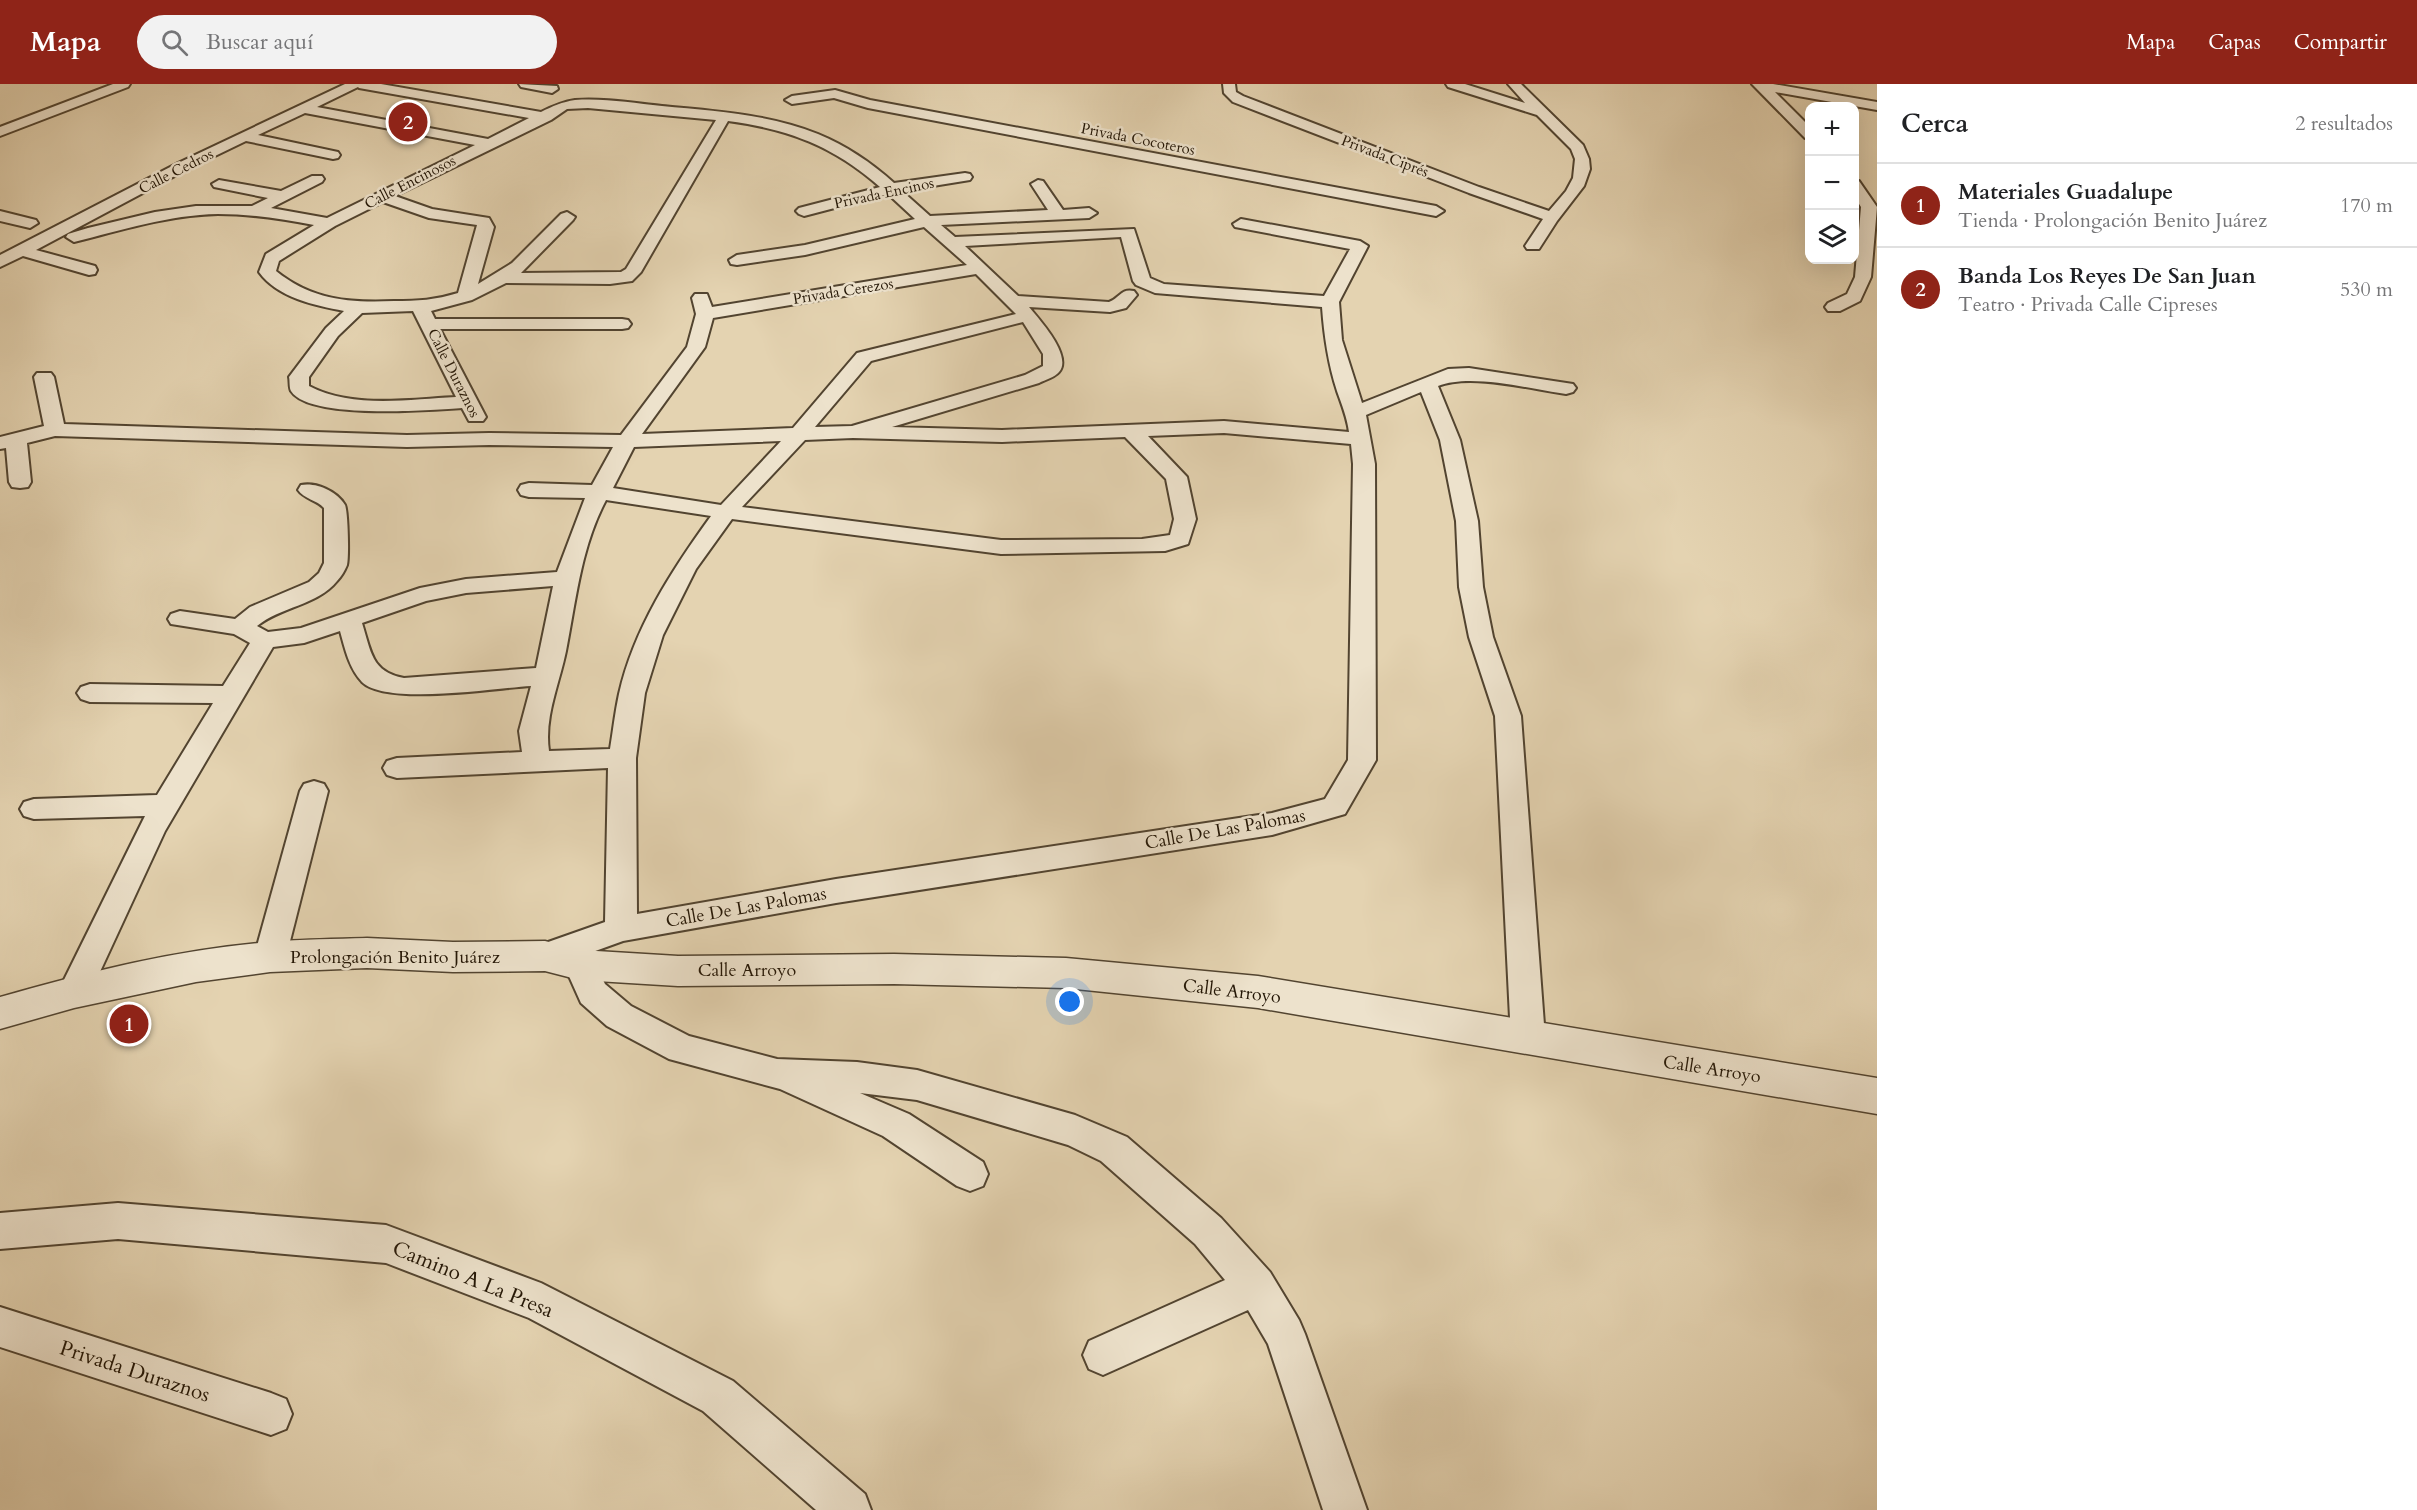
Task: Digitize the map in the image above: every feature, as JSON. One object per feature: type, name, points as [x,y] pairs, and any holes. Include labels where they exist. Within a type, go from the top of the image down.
[{"type":"street","points":[[0,132],[124,84]]},
{"type":"street","points":[[357,84],[540,116],[572,119]]},
{"type":"street","name":"Calle Cedros","points":[[0,262],[180,167],[357,84]]},
{"type":"street","points":[[525,84],[552,89]]},
{"type":"street","name":"Privada Ciprés","points":[[1229,84],[1230,93],[1238,99],[1464,186],[1552,217]]},
{"type":"street","points":[[1452,84],[1542,113]]},
{"type":"street","points":[[1514,84],[1578,148],[1582,158],[1583,170],[1573,194],[1552,217],[1533,246]]},
{"type":"street","points":[[1761,85],[1877,106]]},
{"type":"street","points":[[1761,85],[1805,131]]},
{"type":"street","points":[[792,100],[837,89]]},
{"type":"street","name":"Privada Cocoteros","points":[[837,89],[868,104],[1436,211]]},
{"type":"street","name":"Calle Encinosos","points":[[504,278],[466,296],[438,305],[357,308],[315,300],[284,286],[267,272],[272,258],[329,223],[564,106],[591,103],[724,117],[805,134],[820,140],[892,188],[918,214],[928,220],[981,268],[1021,309],[1043,337],[1054,358],[1054,366],[1047,373],[853,432]]},
{"type":"street","points":[[304,108],[489,142]]},
{"type":"street","points":[[504,278],[610,279],[626,277],[633,272],[724,117]]},
{"type":"street","points":[[245,137],[333,155]]},
{"type":"street","points":[[824,160],[842,153]]},
{"type":"street","name":"Privada Encinos","points":[[804,211],[892,188],[964,177]]},
{"type":"street","points":[[254,211],[317,179]]},
{"type":"street","points":[[219,184],[283,196]]},
{"type":"street","points":[[1038,184],[1058,214]]},
{"type":"street","points":[[1834,307],[1854,297],[1863,277],[1869,207],[1859,188]]},
{"type":"street","points":[[382,197],[429,213],[483,221],[486,228],[479,244],[466,296]]},
{"type":"street","points":[[22,251],[107,227],[207,210],[254,211],[329,223]]},
{"type":"street","points":[[737,260],[805,250],[928,220],[1089,213]]},
{"type":"street","points":[[0,216],[30,223]]},
{"type":"street","points":[[504,278],[518,267],[567,217]]},
{"type":"street","points":[[951,242],[1128,232],[1142,281],[1149,286],[1161,289],[1330,302],[1360,246],[1241,224]]},
{"type":"street","points":[[22,251],[89,270]]},
{"type":"street","name":"Privada Cerezos","points":[[627,441],[696,347],[703,306],[981,268]]},
{"type":"street","points":[[621,929],[622,758],[632,693],[651,635],[685,568],[726,512],[800,433],[864,357],[1021,309],[1110,307],[1120,304],[1128,295]]},
{"type":"street","name":"Calle De Las Palomas","points":[[562,960],[621,929],[836,891],[1272,824],[1335,807],[1362,760],[1364,464],[1358,426],[1334,340],[1330,302]]},
{"type":"street","name":"Calle Duraznos","points":[[420,307],[467,402],[489,439]]},
{"type":"street","points":[[357,308],[332,332],[299,377],[300,389],[309,396],[329,402],[380,405],[467,402]]},
{"type":"street","points":[[429,324],[622,324]]},
{"type":"street","points":[[20,482],[8,441],[55,430],[407,441],[489,439],[627,441],[853,432],[1002,436],[1224,427],[1358,426],[1427,383],[1448,375],[1469,374],[1566,388]]},
{"type":"street","points":[[44,377],[55,430]]},
{"type":"street","points":[[1427,383],[1450,440],[1467,521],[1471,587],[1481,637],[1508,716],[1528,1038]]},
{"type":"street","points":[[529,490],[599,492],[726,512],[1001,547],[1142,546],[1165,544],[1180,539],[1185,519],[1176,477],[1130,430]]},
{"type":"street","points":[[537,761],[533,731],[547,676],[566,578],[599,492],[627,441]]},
{"type":"street","points":[[74,992],[165,805],[229,695],[259,612],[317,587],[328,577],[336,563],[335,507],[326,497],[309,490]]},
{"type":"street","points":[[180,619],[252,633],[304,635],[420,595],[466,586],[566,578]]},
{"type":"street","points":[[349,621],[367,671],[376,680],[388,684],[404,687],[547,676]]},
{"type":"street","points":[[90,693],[229,695]]},
{"type":"street","points":[[398,768],[622,758]]},
{"type":"street","points":[[270,957],[314,791]]},
{"type":"street","points":[[34,809],[165,805]]},
{"type":"street","name":"Prolongación Benito Juárez","points":[[0,1013],[74,992],[196,967],[270,957],[367,953],[562,960]]},
{"type":"street","points":[[562,960],[593,993],[619,1016],[681,1049],[777,1074],[896,1125],[970,1174]]},
{"type":"street","name":"Calle Arroyo","points":[[562,960],[678,970],[894,969],[1066,973],[1258,992],[1877,1096]]},
{"type":"street","points":[[777,1074],[857,1077],[917,1085],[1066,1128],[1104,1144],[1123,1156],[1209,1231],[1256,1286],[1285,1334],[1346,1510]]},
{"type":"street","name":"Camino A La Presa","points":[[0,1231],[117,1221],[386,1244],[541,1303],[718,1396],[849,1510]]},
{"type":"street","points":[[1103,1355],[1256,1286]]},
{"type":"street","name":"Privada Duraznos","points":[[0,1327],[271,1414]]},
{"type":"place","name":"Banda Los Reyes De San Juan","points":[[408,122]]},
{"type":"place","name":"Materiales Guadalupe","points":[[129,1024]]}]
